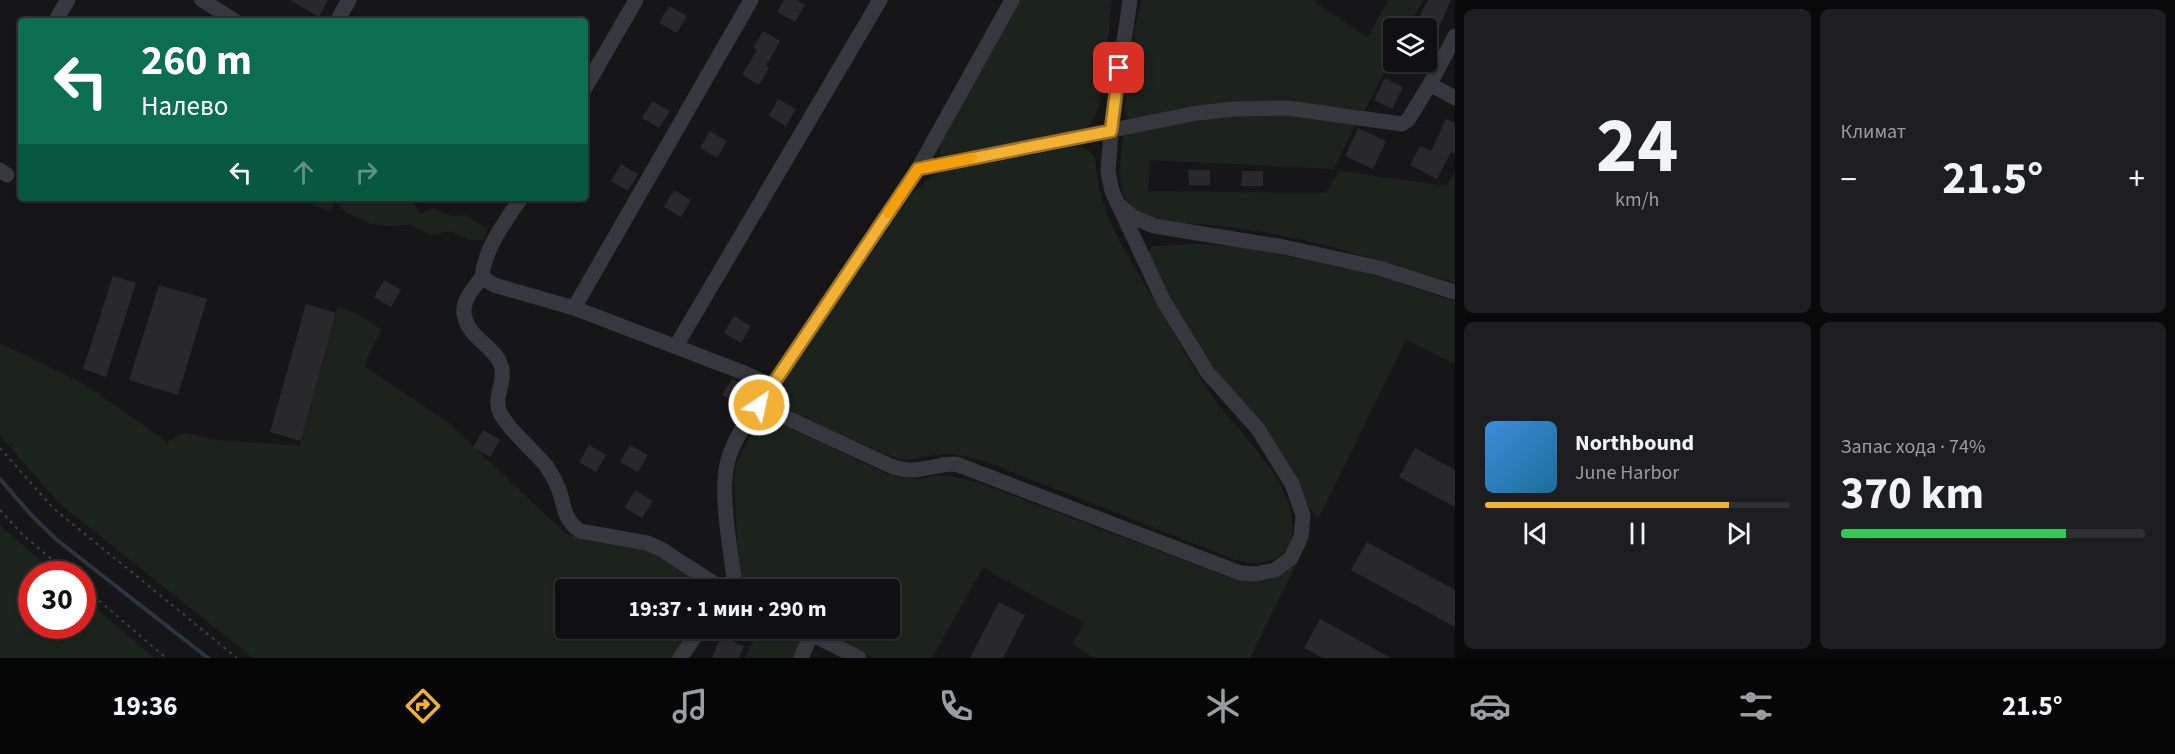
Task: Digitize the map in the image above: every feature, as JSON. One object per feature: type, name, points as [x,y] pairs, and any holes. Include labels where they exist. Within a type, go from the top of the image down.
[{"type":"street","points":[[57,18],[68,0]]},
{"type":"street","points":[[204,0],[231,18]]},
{"type":"street","points":[[339,18],[349,0]]},
{"type":"street","points":[[588,83],[636,0]]},
{"type":"street","points":[[574,308],[751,0]]},
{"type":"street","points":[[676,346],[880,0]]},
{"type":"street","points":[[734,579],[725,484],[728,459],[737,438],[918,169],[1012,0]]},
{"type":"street","points":[[759,405],[893,467],[922,470],[940,464],[956,464],[1240,573],[1256,574],[1275,570],[1291,558],[1301,537],[1303,514],[1292,484],[1258,429],[1208,373],[1164,302],[1112,191],[1108,172],[1111,131],[1130,0]]},
{"type":"street","points":[[918,169],[1197,113],[1234,109],[1288,108],[1402,124],[1408,120],[1430,84],[1455,36]]},
{"type":"street","points":[[1430,84],[1455,98]]},
{"type":"street","points":[[519,201],[496,235],[483,264],[482,277],[468,296],[464,306],[464,317],[470,329],[495,355],[501,366],[502,377],[498,406],[503,418],[545,464],[561,494],[565,516],[580,531],[647,543],[661,549],[706,579]]},
{"type":"street","points":[[1118,204],[1133,217],[1154,226],[1284,247],[1379,268],[1455,292]]},
{"type":"street","points":[[482,277],[494,285],[574,308],[676,346],[772,386]]},
{"type":"street","points":[[680,658],[693,639]]},
{"type":"street","points":[[801,658],[804,639]]},
{"type":"street","points":[[820,639],[859,658]]},
{"type":"path","points":[[0,448],[53,508],[237,658]]},
{"type":"path","points":[[0,510],[23,535],[54,561]]},
{"type":"path","points":[[96,598],[166,658]]},
{"type":"shaded area","points":[[1018,0],[1112,0],[1103,82],[1093,121],[1078,132],[942,157],[940,145]]},
{"type":"shaded area","points":[[1142,0],[1312,0],[1367,37],[1389,0],[1423,0],[1413,18],[1383,18],[1385,72],[1365,110],[1293,103],[1128,120],[1124,111],[1135,26]]},
{"type":"shaded area","points":[[1248,111],[1358,120],[1334,169],[1150,160],[1148,191],[1325,193],[1339,171],[1447,186],[1455,172],[1455,283],[1304,240],[1242,229],[1152,218],[1129,204],[1122,191],[1120,176],[1122,143],[1126,133]]},
{"type":"shaded area","points":[[1075,147],[1085,149],[1094,156],[1102,199],[1115,231],[1190,361],[1211,394],[1259,453],[1280,484],[1288,501],[1292,532],[1290,543],[1278,557],[1259,562],[1236,560],[971,457],[950,454],[914,459],[895,458],[788,412],[782,405],[783,386],[791,371],[912,194],[931,177],[943,172]]},
{"type":"shaded area","points":[[297,201],[412,201],[421,214],[433,208],[451,216],[466,215],[487,229],[484,240],[469,240],[451,231],[431,235],[411,225],[371,224],[345,212],[337,202],[329,211]]},
{"type":"shaded area","points":[[1198,244],[1238,246],[1362,271],[1455,301],[1455,364],[1406,340],[1319,518],[1311,510],[1187,328],[1150,262],[1147,252],[1153,246]]},
{"type":"shaded area","points":[[338,307],[361,316],[381,330],[364,366],[450,424],[566,534],[655,552],[696,579],[555,579],[555,639],[689,639],[675,658],[253,658],[59,503],[0,436],[0,343],[86,385],[167,442],[185,432],[214,440],[300,446]]},
{"type":"shaded area","points":[[761,421],[780,423],[887,474],[919,479],[935,475],[951,476],[980,483],[1233,579],[1255,581],[1272,578],[1287,569],[1302,553],[1250,658],[1095,658],[1072,644],[1084,623],[983,568],[932,658],[873,658],[835,639],[900,639],[900,579],[742,579],[734,482],[736,463],[757,424]]},
{"type":"shaded area","points":[[0,525],[41,561],[18,561],[18,639],[96,639],[96,608],[154,658],[0,658]]},
{"type":"shaded area","points":[[748,639],[798,639],[801,642],[795,658],[745,658],[753,641]]},
{"type":"building","points":[[290,0],[328,0],[319,17]]},
{"type":"building","points":[[784,0],[797,0],[805,5],[795,22],[777,12]]},
{"type":"building","points":[[1428,0],[1451,0],[1437,31],[1437,18],[1419,18]]},
{"type":"building","points":[[669,6],[687,16],[677,33],[659,23]]},
{"type":"building","points":[[763,31],[780,41],[766,66],[769,68],[759,85],[742,75],[757,50],[753,48]]},
{"type":"building","points":[[1385,78],[1403,87],[1392,109],[1374,100]]},
{"type":"building","points":[[778,99],[796,109],[786,126],[769,116]]},
{"type":"building","points":[[652,101],[670,111],[659,128],[642,118]]},
{"type":"building","points":[[1446,119],[1455,123],[1455,154],[1451,152],[1437,179],[1410,165],[1420,146],[1431,151]]},
{"type":"building","points":[[1358,128],[1386,141],[1373,169],[1345,156]]},
{"type":"building","points":[[710,131],[727,141],[717,158],[700,148]]},
{"type":"building","points":[[621,164],[638,174],[628,191],[611,181]]},
{"type":"building","points":[[1188,170],[1210,170],[1210,185],[1189,185]]},
{"type":"building","points":[[1242,171],[1263,171],[1263,186],[1241,186]]},
{"type":"building","points":[[674,190],[691,200],[681,217],[664,207]]},
{"type":"building","points":[[113,276],[136,283],[106,377],[83,369]]},
{"type":"building","points":[[384,280],[401,290],[391,307],[374,297]]},
{"type":"building","points":[[159,285],[207,299],[178,395],[129,380]]},
{"type":"building","points":[[306,304],[336,313],[301,441],[270,432]]},
{"type":"building","points":[[734,316],[751,326],[741,343],[724,333]]},
{"type":"building","points":[[732,379],[750,388],[740,405],[722,395]]},
{"type":"building","points":[[483,430],[500,440],[490,457],[473,447]]},
{"type":"building","points":[[589,445],[606,455],[596,472],[579,462]]},
{"type":"building","points":[[630,445],[648,455],[638,472],[620,462]]},
{"type":"building","points":[[1415,448],[1455,470],[1455,507],[1399,477]]},
{"type":"building","points":[[635,490],[653,501],[642,518],[625,508]]},
{"type":"building","points":[[1367,542],[1455,590],[1455,627],[1351,570]]},
{"type":"building","points":[[999,602],[1025,615],[1003,658],[970,658]]},
{"type":"building","points":[[1320,619],[1391,658],[1323,658],[1304,648]]},
{"type":"building","points":[[720,639],[728,639],[744,646],[739,658],[712,658]]},
{"type":"waterway","points":[[0,479],[32,516],[57,540],[208,658]]},
{"type":"slow traffic","points":[[888,213],[918,169],[972,158]]},
{"type":"route","points":[[759,405],[918,169],[1111,131],[1119,68]]}]
